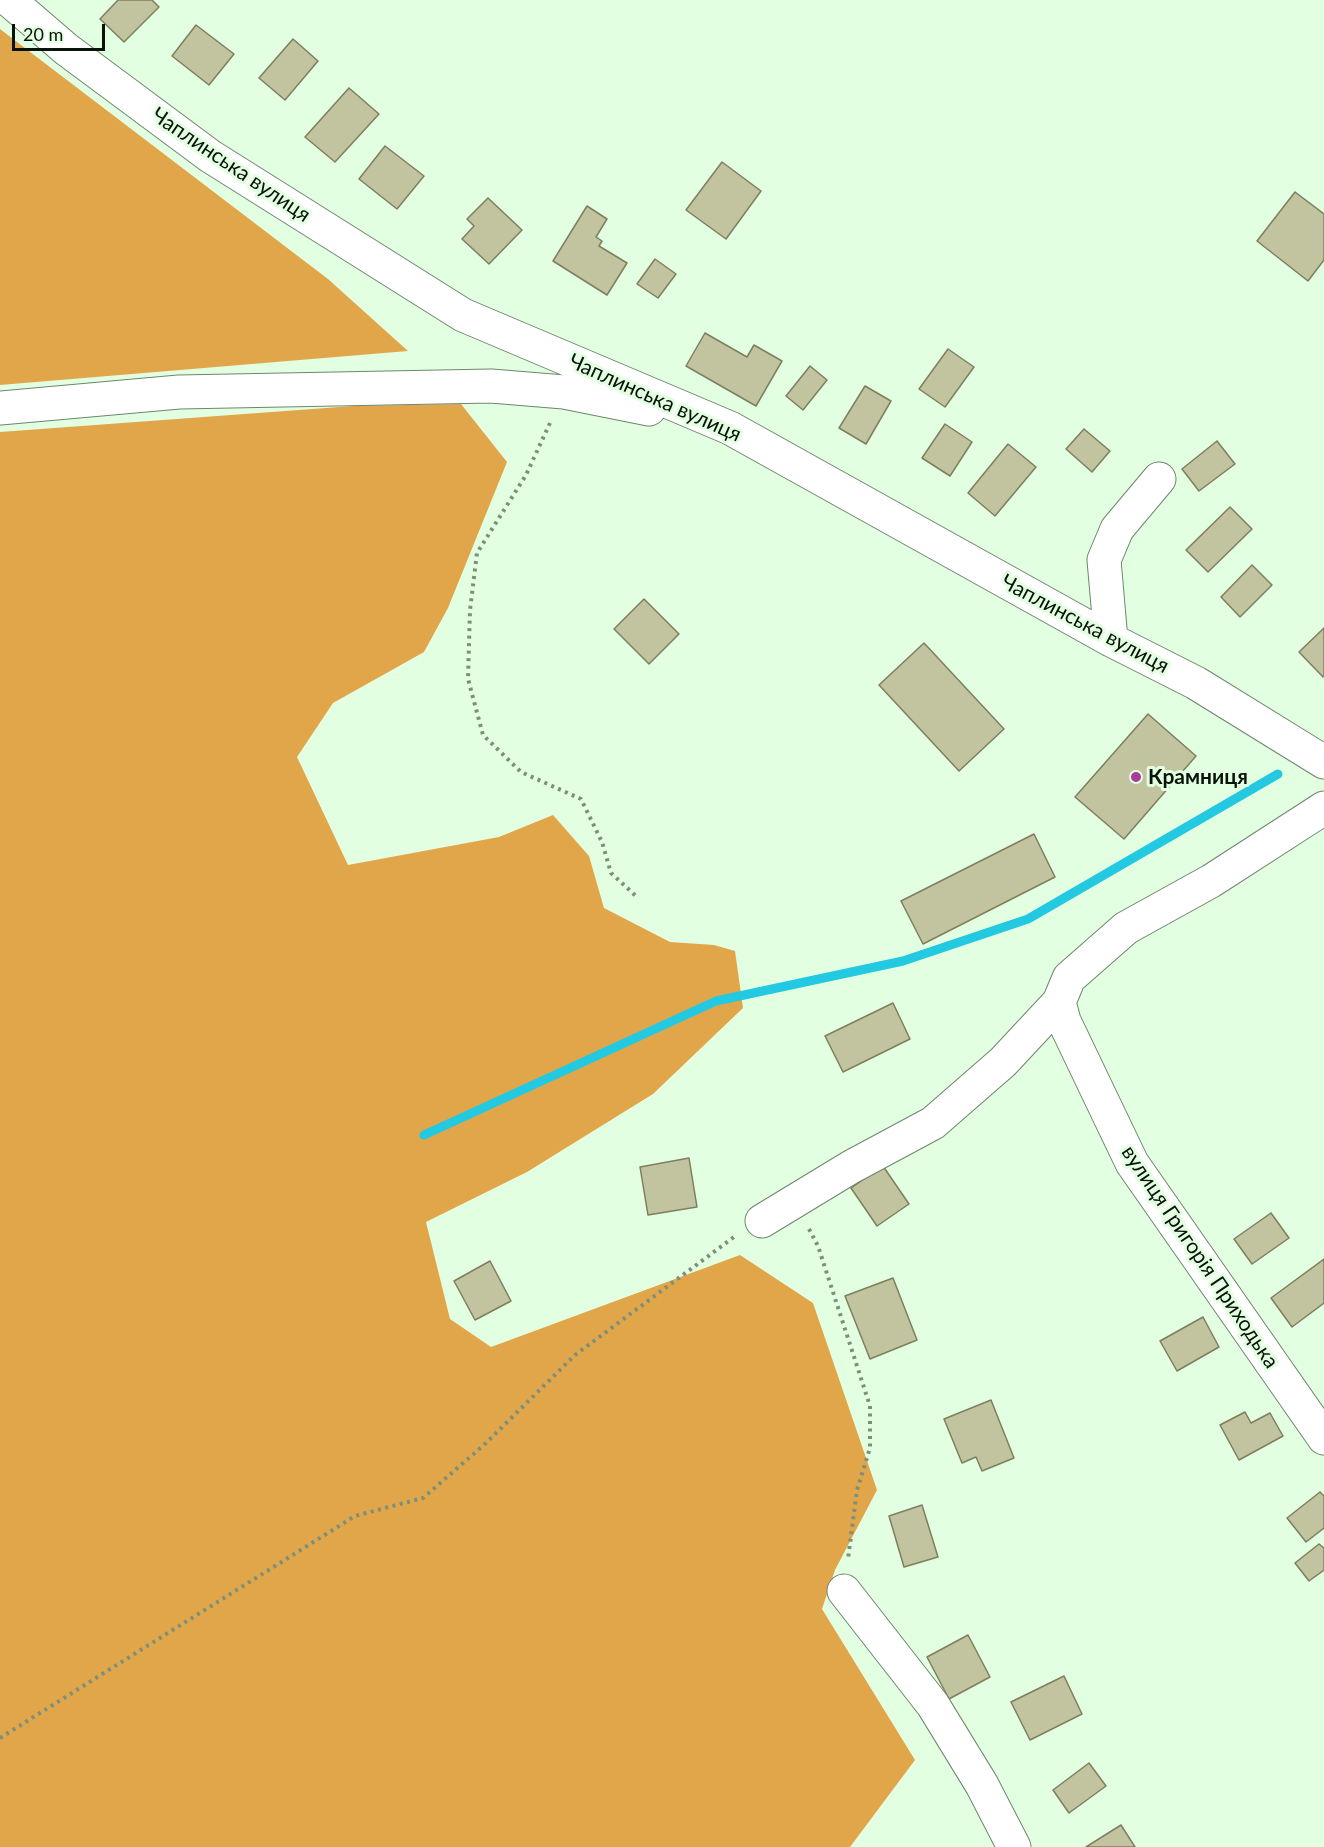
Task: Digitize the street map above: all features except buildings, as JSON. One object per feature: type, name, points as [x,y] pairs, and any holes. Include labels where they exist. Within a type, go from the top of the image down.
[{"type":"street","name":"Чаплинська вулиця","points":[[9,0],[66,49],[210,156],[463,315],[730,428],[1111,640],[1196,683],[1324,762]]},
{"type":"street","points":[[0,408],[179,392],[491,386],[564,392],[730,428]]},
{"type":"street","points":[[1111,640],[1104,560],[1117,529],[1159,479]]},
{"type":"street","points":[[762,1221],[933,1123],[1003,1062],[1059,1002],[1069,978],[1126,928],[1211,881],[1324,808]]},
{"type":"street","name":"вулиця Григорія Приходька","points":[[1059,1002],[1064,1021],[1132,1163],[1324,1438]]},
{"type":"street","points":[[844,1591],[933,1705],[982,1785],[1014,1847]]},
{"type":"path","points":[[564,392],[526,475],[477,553],[470,610],[468,679],[483,735],[521,772],[581,799],[602,842],[611,873],[637,897]]},
{"type":"path","points":[[795,1202],[818,1246],[870,1406],[870,1448],[857,1490],[844,1591]]},
{"type":"path","points":[[0,1738],[355,1516],[423,1498],[484,1444],[575,1355],[736,1236],[762,1221]]},
{"type":"shaded area","points":[[0,29],[328,279],[408,351],[0,385]]},
{"type":"shaded area","points":[[461,404],[507,462],[448,608],[424,652],[333,703],[297,757],[348,865],[499,837],[553,815],[589,856],[604,908],[670,942],[714,945],[735,951],[743,1008],[653,1094],[527,1172],[426,1222],[450,1319],[491,1347],[740,1255],[813,1303],[877,1490],[835,1570],[822,1609],[915,1760],[850,1847],[0,1847],[0,432],[353,406]]},
{"type":"waterway","points":[[424,1135],[716,1001],[903,961],[1028,919],[1278,774]]},
{"type":"place","name":"Крамниця","points":[[1136,777]]}]
